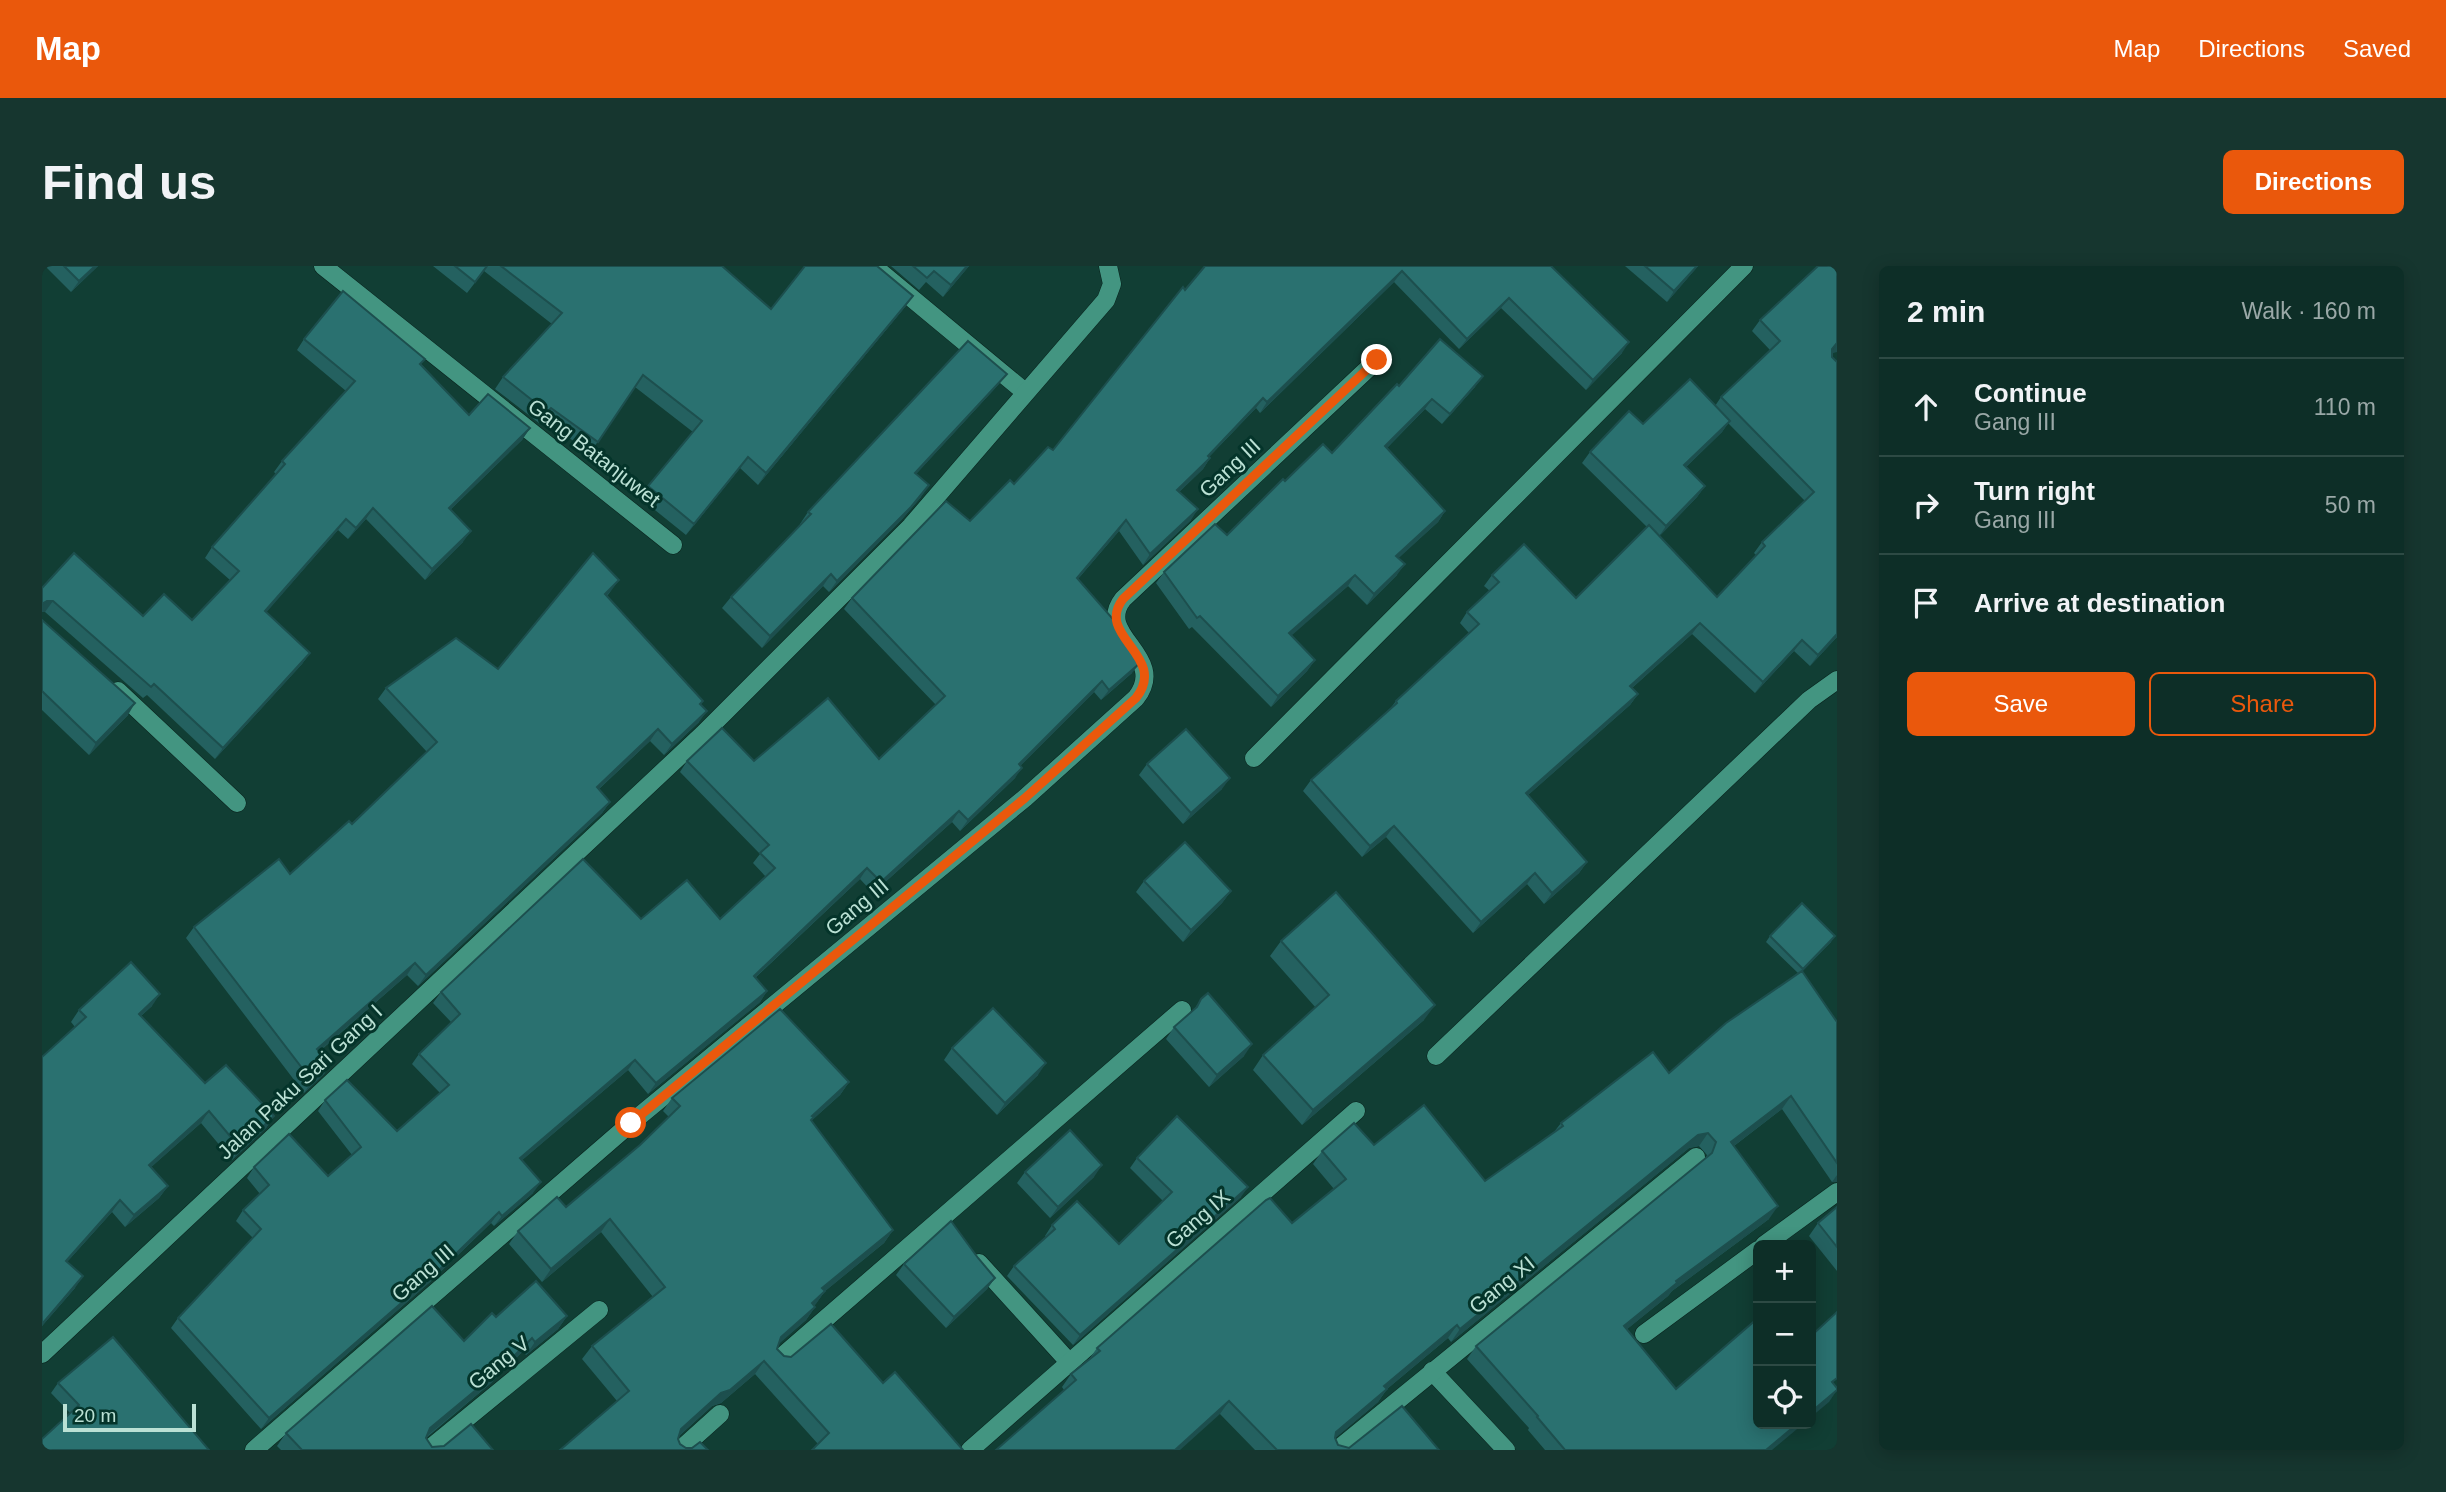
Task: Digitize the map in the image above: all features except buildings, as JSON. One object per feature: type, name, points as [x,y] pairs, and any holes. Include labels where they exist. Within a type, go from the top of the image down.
[{"type":"street","name":"Gang Batanjuwet","points":[[323,266],[673,545]]},
{"type":"street","points":[[873,266],[1025,392]]},
{"type":"street","points":[[1254,758],[1740,267]]},
{"type":"street","name":"Jalan Paku Sari Gang I","points":[[42,1354],[703,734],[911,526],[1106,300],[1112,285],[1109,269]]},
{"type":"street","name":"Gang III","points":[[254,1450],[631,1123],[1025,798],[1136,698],[1146,679],[1144,665],[1114,618],[1115,608],[1377,360]]},
{"type":"street","points":[[103,677],[237,803]]},
{"type":"street","points":[[1436,1056],[1809,700],[1837,680]]},
{"type":"street","points":[[779,1359],[1182,1010]]},
{"type":"street","name":"Gang IX","points":[[970,1450],[1356,1111]]},
{"type":"street","name":"Gang XI","points":[[1337,1450],[1696,1157]]},
{"type":"street","points":[[1771,1240],[1837,1192]]},
{"type":"street","points":[[944,1215],[958,1234]]},
{"type":"street","points":[[972,1253],[1069,1362]]},
{"type":"street","points":[[1644,1334],[1753,1254]]},
{"type":"street","name":"Gang V","points":[[428,1450],[599,1310]]},
{"type":"street","points":[[1432,1371],[1506,1450]]},
{"type":"street","points":[[680,1450],[720,1414]]},
{"type":"route","points":[[631,1123],[1025,798],[1136,698],[1146,679],[1144,665],[1114,618],[1115,608],[1377,360]]}]
